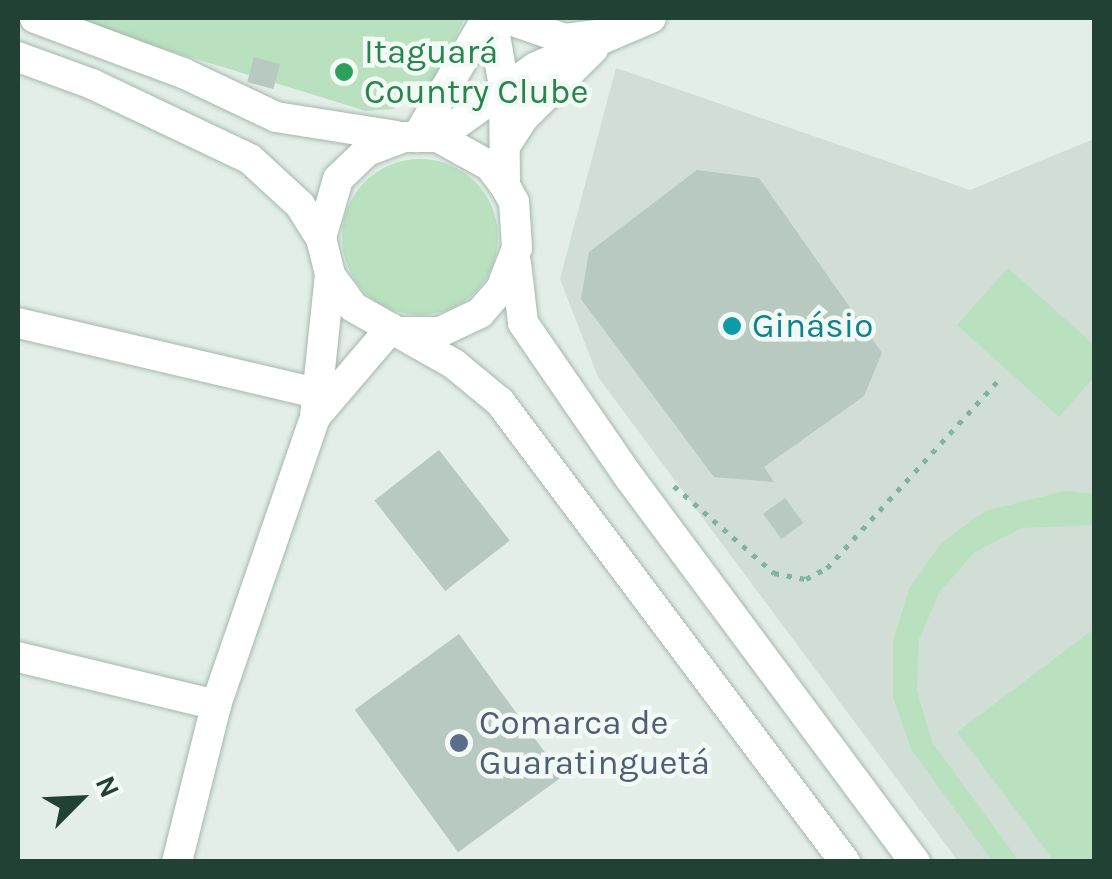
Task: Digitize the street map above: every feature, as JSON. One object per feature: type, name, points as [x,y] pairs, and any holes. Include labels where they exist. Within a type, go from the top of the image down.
[{"type":"main road","points":[[34,18],[182,73],[276,117],[420,137],[490,166],[514,202],[516,293],[523,323],[629,477],[914,862]]},
{"type":"main road","points":[[420,137],[489,18]]},
{"type":"main road","points":[[489,18],[504,86],[505,186]]},
{"type":"main road","points":[[505,18],[565,39],[611,33]]},
{"type":"main road","points":[[321,238],[338,178],[367,151],[420,137],[504,86],[611,33],[651,18]]},
{"type":"main road","points":[[504,146],[524,117],[611,33]]},
{"type":"main road","points":[[18,56],[124,98],[250,159],[300,205],[321,238],[330,275],[316,405],[216,705],[177,862]]},
{"type":"main road","points":[[316,405],[397,330],[440,332],[480,313],[502,290],[516,248]]},
{"type":"main road","points":[[330,275],[353,307],[397,330],[500,402],[845,862]]},
{"type":"main road","points":[[18,323],[316,405]]},
{"type":"main road","points":[[18,656],[216,705]]},
{"type":"path","points":[[671,483],[774,574],[806,580],[826,568],[998,382]]},
{"type":"shaded area","points":[[616,68],[970,190],[1094,139],[1094,861],[958,861],[598,377],[560,279]]},
{"type":"green space","name":"Itaguará Country Clube","points":[[63,18],[465,18],[433,81],[393,109],[366,111]]},
{"type":"green space","points":[[420,159],[450,165],[475,182],[492,207],[498,237],[492,267],[475,292],[450,309],[420,315],[390,309],[365,292],[348,267],[342,237],[348,207],[365,182],[390,165]]},
{"type":"green space","points":[[1008,268],[1094,345],[1094,377],[1059,417],[957,325]]},
{"type":"green space","points":[[1065,491],[1094,494],[1094,525],[1022,528],[975,552],[940,591],[919,639],[917,691],[932,742],[1019,861],[992,861],[911,749],[893,697],[893,641],[909,589],[941,543],[985,511]]},
{"type":"green space","points":[[1094,629],[1094,861],[1054,861],[957,732]]},
{"type":"building","points":[[254,57],[280,64],[273,89],[247,82]]},
{"type":"building","name":"Ginásio","points":[[697,170],[759,178],[882,353],[864,396],[764,467],[774,482],[714,477],[581,299],[589,252]]},
{"type":"building","points":[[439,450],[510,541],[445,591],[374,500]]},
{"type":"building","points":[[785,498],[803,523],[781,539],[763,514]]},
{"type":"building","name":"Comarca de Guaratinguetá","points":[[459,634],[562,776],[458,852],[355,710]]},
{"type":"place","name":"Itaguará Country Clube","points":[[344,72]]},
{"type":"place","name":"Ginásio","points":[[732,326]]},
{"type":"place","name":"Comarca de Guaratinguetá","points":[[459,743]]}]
